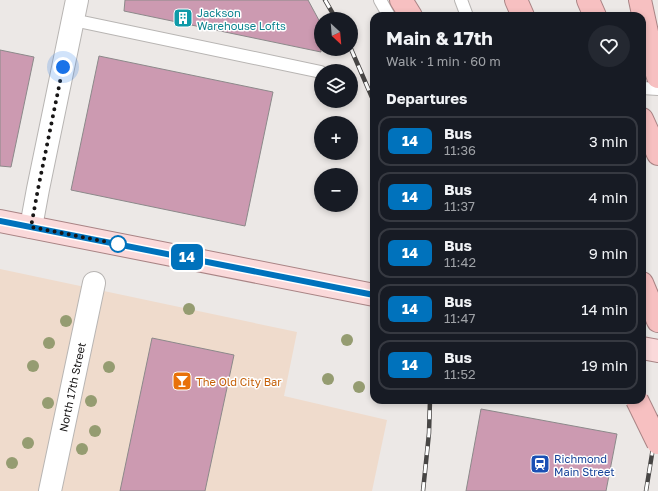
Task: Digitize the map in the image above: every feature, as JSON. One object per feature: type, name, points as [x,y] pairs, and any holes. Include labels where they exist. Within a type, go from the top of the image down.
[{"type":"highway","points":[[401,0],[408,12]]},
{"type":"highway","points":[[516,0],[521,12]]},
{"type":"highway","points":[[588,0],[593,12]]},
{"type":"highway","points":[[640,0],[643,12]]},
{"type":"highway","points":[[646,28],[658,77]]},
{"type":"highway","points":[[646,128],[658,154]]},
{"type":"highway","points":[[646,292],[658,321]]},
{"type":"highway","points":[[639,404],[658,443]]},
{"type":"main road","points":[[0,220],[370,294]]},
{"type":"main road","points":[[646,349],[658,351]]},
{"type":"street","points":[[31,227],[75,10]]},
{"type":"street","name":"North 17th Street","points":[[50,491],[94,283]]},
{"type":"lane","points":[[380,0],[387,12]]},
{"type":"lane","points":[[461,0],[466,12]]},
{"type":"lane","points":[[75,10],[314,70]]},
{"type":"lane","points":[[646,88],[658,89]]},
{"type":"shaded area","points":[[0,269],[297,332],[284,396],[387,420],[372,491],[0,491]]},
{"type":"building","points":[[125,0],[308,0],[314,12],[314,51],[124,11]]},
{"type":"building","points":[[0,50],[34,57],[11,167],[0,166]]},
{"type":"building","points":[[99,56],[273,92],[245,226],[71,190]]},
{"type":"building","points":[[152,338],[234,355],[205,491],[120,491]]},
{"type":"building","points":[[481,409],[617,434],[606,491],[466,491]]},
{"type":"railway","points":[[325,0],[332,12]]},
{"type":"railway","points":[[354,56],[370,93]]},
{"type":"railway","points":[[423,491],[429,433],[430,404]]},
{"type":"railway","points":[[646,491],[658,417]]},
{"type":"bus line","name":"14","points":[[0,221],[370,294]]},
{"type":"place","name":"Jackson Warehouse Lofts","points":[[183,18]]},
{"type":"place","name":"The Old City Bar","points":[[182,381]]},
{"type":"place","name":"Richmond Main Street","points":[[540,464]]},
{"type":"route","points":[[63,67],[31,227],[118,244]]}]
